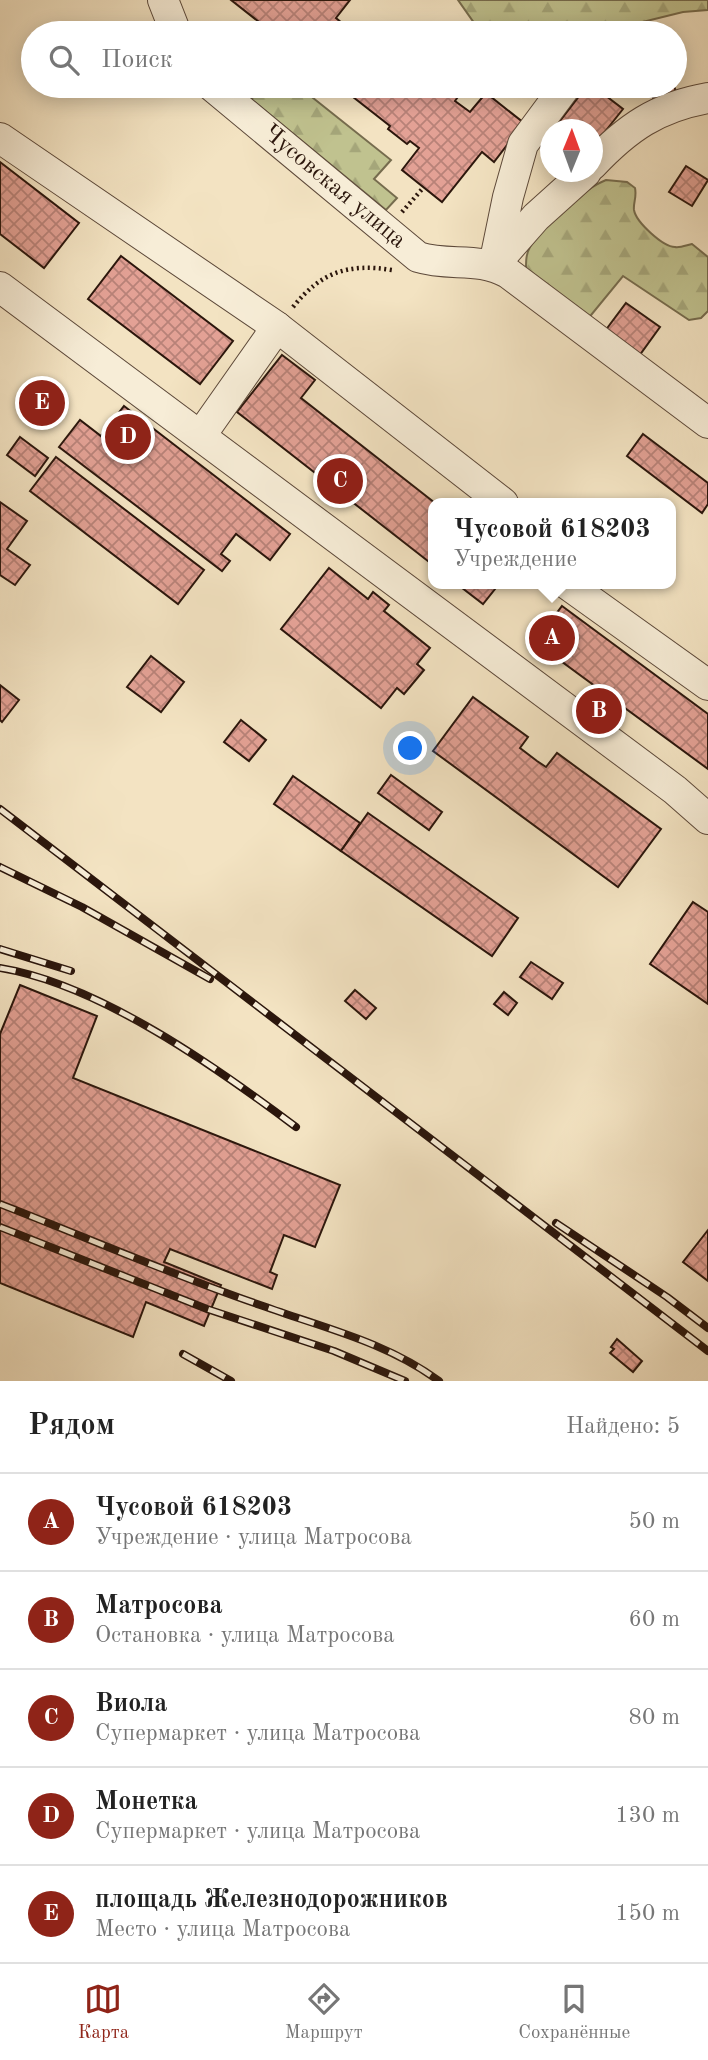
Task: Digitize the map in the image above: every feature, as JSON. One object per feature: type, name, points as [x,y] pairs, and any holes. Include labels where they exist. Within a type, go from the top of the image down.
[{"type":"street","name":"Чусовская улица","points":[[226,98],[418,257],[448,264],[475,262],[494,265]]},
{"type":"street","points":[[494,265],[510,186],[523,145],[557,98]]},
{"type":"street","points":[[603,155],[636,124],[667,110],[708,98]]},
{"type":"street","points":[[0,138],[277,327],[497,498]]},
{"type":"street","points":[[494,265],[536,217],[575,182]]},
{"type":"street","points":[[494,265],[648,376],[708,423]]},
{"type":"street","points":[[0,287],[675,790],[708,819]]},
{"type":"street","points":[[201,435],[277,327]]},
{"type":"street","points":[[574,589],[708,685]]},
{"type":"path","points":[[407,207],[424,187]]},
{"type":"path","points":[[277,327],[309,288],[327,276],[349,268],[392,270],[405,267],[418,257]]},
{"type":"green space","points":[[458,0],[708,0],[708,10],[683,12],[647,21],[473,21]]},
{"type":"green space","points":[[313,98],[391,160],[374,179],[397,198],[386,210],[252,100]]},
{"type":"green space","points":[[603,182],[627,182],[635,188],[636,215],[657,238],[675,247],[692,244],[708,257],[708,311],[701,318],[689,320],[623,276],[587,320],[526,269],[526,258],[536,238],[575,199]]},
{"type":"building","points":[[231,0],[350,0],[336,18],[340,21],[258,21]]},
{"type":"building","points":[[354,98],[457,98],[455,101],[470,112],[482,98],[492,98],[524,123],[494,162],[482,152],[442,202],[402,170],[419,148],[410,141],[407,144],[388,129],[390,126]]},
{"type":"building","points":[[578,98],[609,98],[623,109],[603,134],[603,119],[562,119]]},
{"type":"building","points":[[0,162],[79,223],[44,268],[0,234]]},
{"type":"building","points":[[686,166],[708,180],[692,206],[669,192]]},
{"type":"building","points":[[121,256],[233,341],[200,384],[88,299]]},
{"type":"building","points":[[626,303],[660,327],[639,356],[605,331]]},
{"type":"building","points":[[282,355],[315,380],[301,398],[429,498],[428,561],[237,412]]},
{"type":"building","points":[[124,406],[290,534],[270,560],[236,534],[221,554],[230,561],[222,571],[59,447],[80,420],[101,436]]},
{"type":"building","points":[[643,434],[708,483],[708,504],[702,513],[627,456]]},
{"type":"building","points":[[20,437],[48,458],[35,476],[7,455]]},
{"type":"building","points":[[56,457],[204,570],[178,604],[30,491]]},
{"type":"building","points":[[0,502],[27,521],[7,549],[30,565],[15,585],[0,575]]},
{"type":"building","points":[[329,568],[368,599],[373,592],[389,605],[384,611],[430,648],[417,664],[424,670],[404,694],[397,688],[381,708],[281,629]]},
{"type":"building","points":[[464,589],[495,589],[483,604]]},
{"type":"building","points":[[562,606],[708,714],[708,769],[535,642]]},
{"type":"building","points":[[151,656],[184,682],[161,712],[127,687]]},
{"type":"building","points":[[0,685],[19,700],[2,722],[0,720]]},
{"type":"building","points":[[473,697],[528,737],[520,748],[537,761],[546,767],[557,753],[661,829],[618,887],[433,751]]},
{"type":"building","points":[[241,720],[266,740],[249,761],[224,742]]},
{"type":"building","points":[[391,775],[442,812],[429,830],[378,793]]},
{"type":"building","points":[[293,776],[360,823],[341,851],[274,804]]},
{"type":"building","points":[[368,813],[518,918],[492,956],[341,851]]},
{"type":"building","points":[[693,902],[708,912],[708,1004],[650,964]]},
{"type":"building","points":[[531,962],[563,983],[552,999],[520,977]]},
{"type":"building","points":[[20,985],[97,1016],[73,1078],[340,1185],[315,1247],[284,1235],[270,1272],[277,1275],[272,1289],[170,1249],[164,1262],[221,1285],[204,1326],[146,1302],[133,1337],[0,1283],[0,1034]]},
{"type":"building","points":[[355,990],[376,1008],[366,1019],[345,1001]]},
{"type":"building","points":[[504,992],[517,1003],[508,1015],[494,1004]]},
{"type":"building","points":[[708,1230],[708,1281],[683,1262]]},
{"type":"building","points":[[617,1339],[642,1361],[633,1372],[610,1353]]},
{"type":"railway","points":[[0,809],[708,1351]]},
{"type":"railway","points":[[0,867],[82,907],[210,979]]},
{"type":"railway","points":[[0,949],[71,971]]},
{"type":"railway","points":[[0,968],[38,977],[77,991],[116,1010],[155,1031],[230,1079],[296,1127]]},
{"type":"railway","points":[[0,1204],[197,1282],[376,1346],[419,1367],[439,1381]]},
{"type":"railway","points":[[556,1223],[667,1297],[708,1328]]},
{"type":"railway","points":[[0,1227],[207,1309],[334,1351],[405,1381]]},
{"type":"railway","points":[[183,1354],[231,1381]]},
{"type":"place","name":"площадь Железнодорожников","points":[[42,403]]},
{"type":"place","name":"Монетка","points":[[128,437]]},
{"type":"place","name":"Виола","points":[[340,481]]},
{"type":"place","name":"Чусовой 618203","points":[[552,638]]},
{"type":"place","name":"Матросова","points":[[599,711]]}]
